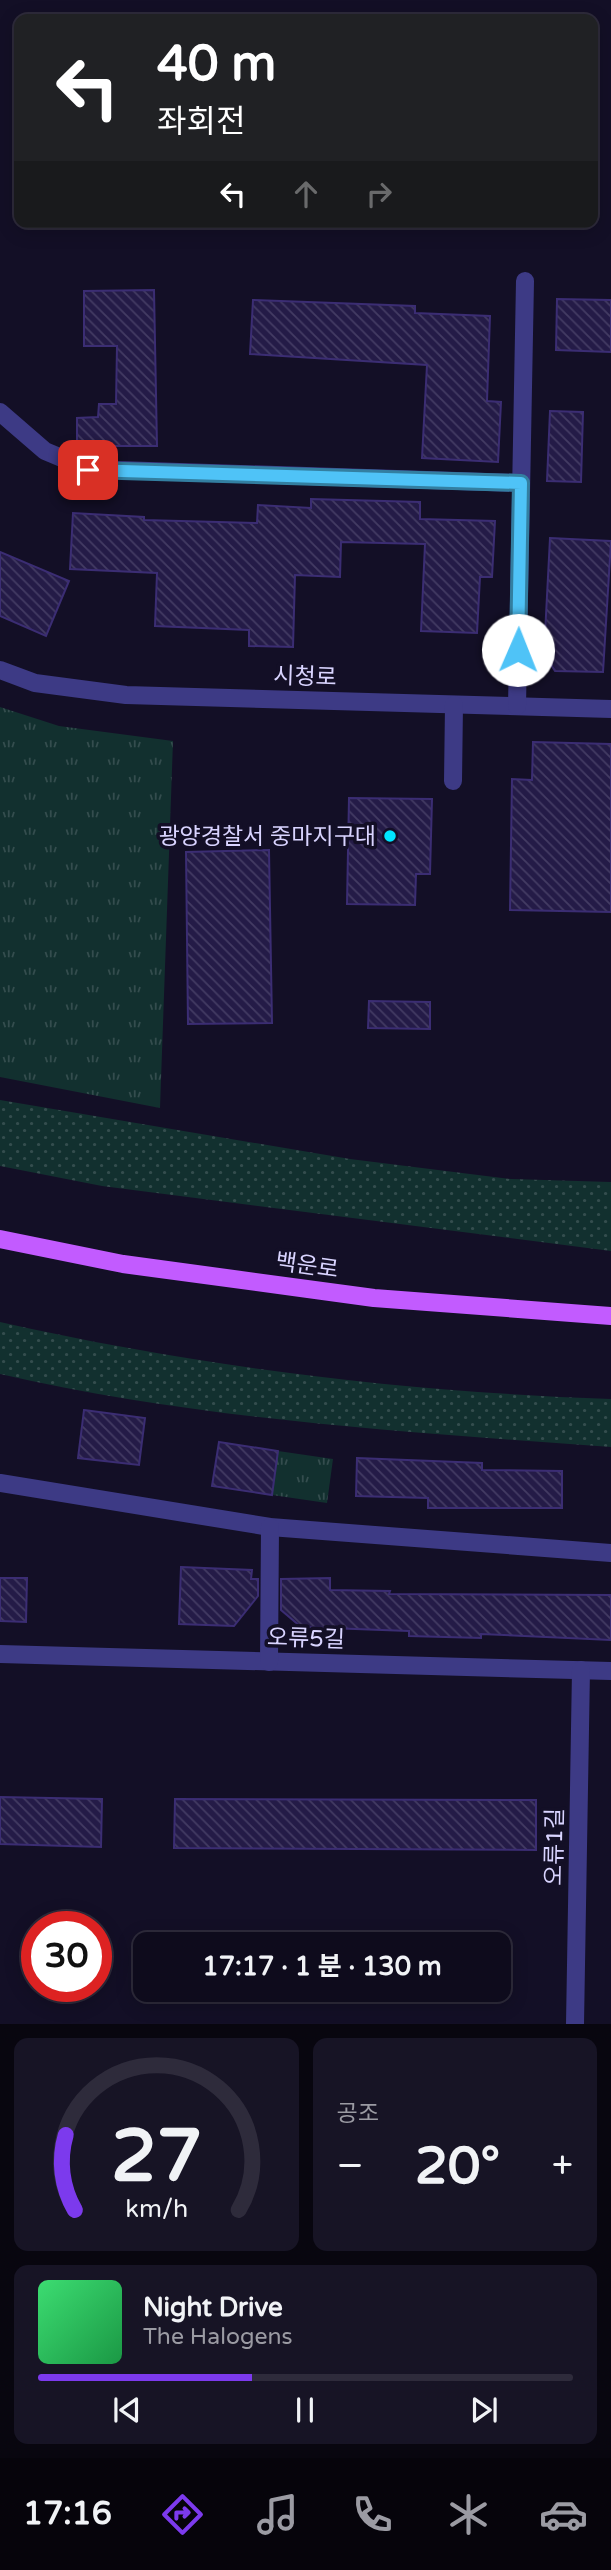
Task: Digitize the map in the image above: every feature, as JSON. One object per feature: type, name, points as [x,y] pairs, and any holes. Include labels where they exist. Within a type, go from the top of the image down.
[{"type":"main road","name":"백운로","points":[[0,1239],[123,1264],[374,1298],[611,1316]]},
{"type":"street","points":[[517,706],[525,281]]},
{"type":"street","points":[[0,412],[45,451],[88,470],[521,483]]},
{"type":"street","name":"시청로","points":[[0,670],[35,683],[126,695],[611,709]]},
{"type":"street","points":[[453,781],[454,705]]},
{"type":"street","points":[[0,1483],[270,1527],[611,1553]]},
{"type":"street","points":[[269,1662],[270,1527]]},
{"type":"street","name":"오류5길","points":[[0,1654],[611,1671]]},
{"type":"street","name":"오류1길","points":[[575,2024],[581,1670]]},
{"type":"green space","points":[[0,707],[59,726],[173,741],[160,1108],[0,1077]]},
{"type":"green space","points":[[0,1100],[350,1159],[511,1179],[611,1182],[611,1251],[102,1186],[0,1166]]},
{"type":"green space","points":[[0,1322],[151,1352],[304,1375],[457,1390],[611,1399],[611,1447],[304,1422],[151,1403],[76,1390],[0,1374]]},
{"type":"green space","points":[[278,1451],[333,1459],[327,1503],[272,1495]]},
{"type":"building","points":[[154,290],[157,446],[77,446],[77,418],[98,417],[99,404],[116,404],[117,346],[84,346],[84,291]]},
{"type":"building","points":[[557,299],[611,300],[611,352],[556,350]]},
{"type":"building","points":[[253,300],[415,306],[415,313],[490,316],[487,401],[501,402],[498,462],[422,458],[427,365],[250,354]]},
{"type":"building","points":[[550,411],[583,412],[581,482],[547,481]]},
{"type":"building","points":[[311,499],[420,502],[420,519],[495,521],[492,577],[480,577],[477,633],[421,631],[425,544],[341,542],[340,577],[295,575],[293,647],[249,646],[249,630],[155,626],[157,573],[70,569],[73,513],[144,517],[144,520],[257,523],[258,505],[311,508]]},
{"type":"building","points":[[550,538],[611,541],[603,672],[555,671],[544,654]]},
{"type":"building","points":[[0,552],[69,581],[46,636],[0,616]]},
{"type":"building","points":[[533,742],[611,744],[611,912],[510,910],[512,779],[532,780]]},
{"type":"building","name":"광양경찰서 중마지구대","points":[[349,798],[432,799],[430,874],[416,874],[415,905],[347,904]]},
{"type":"building","points":[[269,850],[272,1023],[188,1024],[186,852]]},
{"type":"building","points":[[369,1001],[430,1002],[430,1029],[368,1028]]},
{"type":"building","points":[[84,1410],[145,1418],[139,1465],[78,1458]]},
{"type":"building","points":[[219,1442],[278,1451],[272,1495],[212,1486]]},
{"type":"building","points":[[357,1458],[482,1463],[482,1470],[562,1471],[562,1508],[428,1508],[428,1498],[356,1496]]},
{"type":"building","points":[[181,1567],[252,1570],[251,1579],[258,1579],[258,1596],[234,1626],[179,1624]]},
{"type":"building","points":[[0,1578],[27,1578],[26,1622],[0,1621]]},
{"type":"building","points":[[330,1578],[330,1590],[390,1591],[389,1594],[611,1595],[611,1640],[481,1634],[481,1638],[409,1636],[409,1631],[301,1627],[281,1610],[281,1579]]},
{"type":"building","points":[[0,1797],[102,1799],[101,1847],[0,1844]]},
{"type":"building","points":[[175,1799],[536,1800],[536,1850],[174,1848]]},
{"type":"place","name":"광양경찰서 중마지구대","points":[[390,836]]},
{"type":"route","points":[[88,470],[521,483],[518,650]]}]
